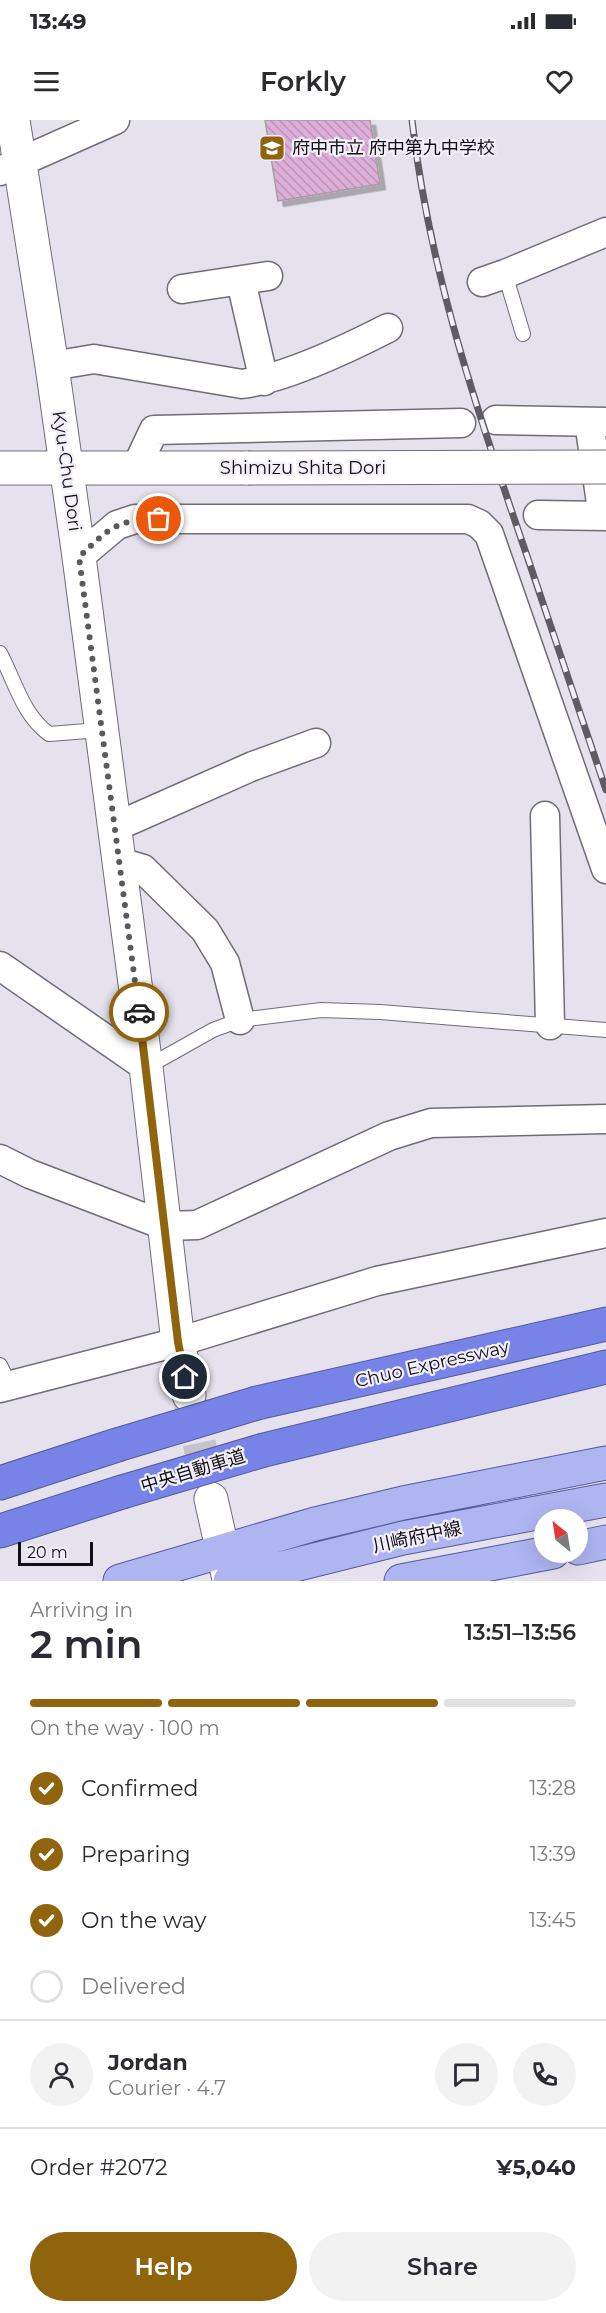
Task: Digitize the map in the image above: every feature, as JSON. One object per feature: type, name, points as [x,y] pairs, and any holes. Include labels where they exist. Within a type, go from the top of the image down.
[{"type":"highway","name":"Chuo Expressway","points":[[0,1483],[257,1403],[606,1324]]},
{"type":"highway","name":"中央自動車道","points":[[0,1531],[264,1450],[606,1368]]},
{"type":"main road","points":[[120,1581],[227,1571],[315,1524],[403,1503],[606,1463]]},
{"type":"main road","name":"川崎府中線","points":[[227,1571],[606,1500]]},
{"type":"main road","points":[[588,1546],[606,1542]]},
{"type":"main road","points":[[401,1581],[483,1574],[534,1558]]},
{"type":"street","name":"Kyu-Chu Dori","points":[[13,120],[10,166],[52,366],[146,1067],[178,1342],[189,1395]]},
{"type":"street","points":[[10,166],[115,120]]},
{"type":"street","points":[[494,278],[606,232]]},
{"type":"street","points":[[182,290],[254,278],[264,381]]},
{"type":"street","points":[[52,366],[94,359],[242,384],[264,381],[359,343],[388,328]]},
{"type":"street","points":[[496,420],[598,422],[605,516],[538,516]]},
{"type":"street","points":[[136,468],[154,430],[461,423]]},
{"type":"street","name":"Shimizu Shita Dori","points":[[0,468],[606,467]]},
{"type":"street","points":[[79,557],[117,525],[135,519],[468,519],[479,524],[489,534],[606,869]]},
{"type":"street","points":[[115,827],[253,766],[316,743]]},
{"type":"street","points":[[545,816],[550,1025]]},
{"type":"street","points":[[119,862],[143,869],[205,930],[225,963],[240,1020]]},
{"type":"street","points":[[0,966],[146,1067]]},
{"type":"street","points":[[0,1159],[30,1174],[166,1226],[197,1225],[389,1136],[431,1124],[606,1119]]},
{"type":"street","points":[[3,1380],[178,1342],[377,1281],[606,1233]]},
{"type":"street","points":[[212,1499],[227,1571]]},
{"type":"lane","points":[[494,278],[523,334]]},
{"type":"lane","points":[[0,653],[16,692],[39,726],[49,734],[100,730]]},
{"type":"lane","points":[[146,1067],[213,1030],[240,1020],[321,1010],[380,1012],[606,1030]]},
{"type":"building","points":[[265,120],[370,120],[380,184],[278,201]]},
{"type":"tunnel","points":[[189,1395],[210,1494]]},
{"type":"railway","points":[[412,120],[430,231],[457,340],[490,447],[606,790]]},
{"type":"way so far","points":[[139,1012],[79,557],[117,525],[135,519],[159,519]]},
{"type":"place","name":"府中市立 府中第九中学校","points":[[272,148]]},
{"type":"route","points":[[139,1012],[178,1342],[185,1377]]}]
